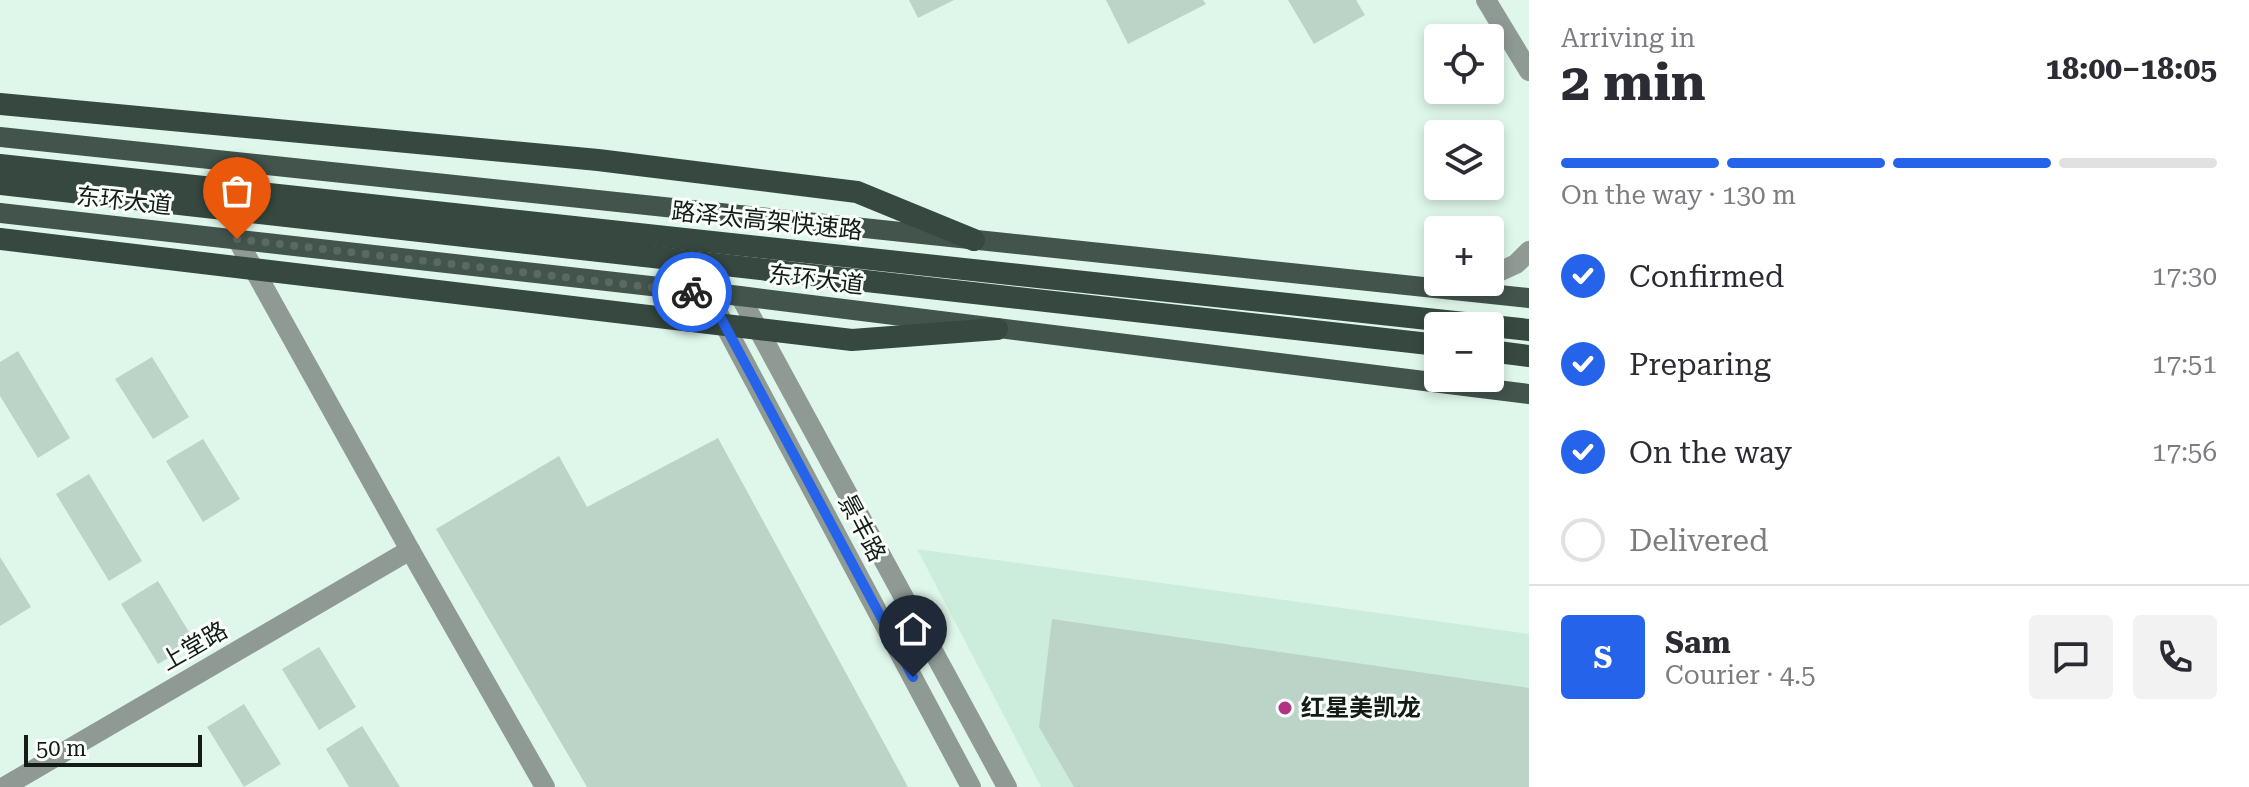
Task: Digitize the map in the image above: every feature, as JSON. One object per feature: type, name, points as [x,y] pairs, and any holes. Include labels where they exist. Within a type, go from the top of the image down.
[{"type":"highway","points":[[0,104],[598,160],[857,192],[974,240]]},
{"type":"highway","name":"路泽太高架快速路","points":[[0,165],[1529,330]]},
{"type":"highway","name":"路泽太高架快速路","points":[[0,184],[1424,343]]},
{"type":"highway","points":[[0,239],[852,340],[997,329]]},
{"type":"highway","points":[[1504,353],[1529,356]]},
{"type":"main road","points":[[0,137],[1424,287]]},
{"type":"main road","name":"东环大道","points":[[0,213],[740,296],[1529,394]]},
{"type":"main road","points":[[1504,296],[1529,298]]},
{"type":"street","points":[[1486,0],[1529,71]]},
{"type":"street","points":[[237,239],[545,787]]},
{"type":"street","points":[[1504,270],[1516,264],[1529,251]]},
{"type":"street","name":"景丰路","points":[[708,294],[971,787]]},
{"type":"street","name":"景丰路","points":[[740,296],[1007,787]]},
{"type":"street","name":"上堂路","points":[[4,787],[410,550]]},
{"type":"shaded area","name":"红星美凯龙","points":[[917,549],[1529,634],[1529,787],[1041,787]]},
{"type":"building","points":[[909,0],[954,0],[918,18]]},
{"type":"building","points":[[1106,0],[1203,0],[1206,4],[1128,44]]},
{"type":"building","points":[[1288,0],[1356,0],[1365,15],[1314,44]]},
{"type":"building","points":[[18,351],[70,438],[38,458],[0,396],[0,362]]},
{"type":"building","points":[[152,357],[189,417],[153,439],[115,379]]},
{"type":"building","points":[[718,438],[908,787],[587,787],[436,529],[559,456],[587,507]]},
{"type":"building","points":[[203,439],[240,499],[203,522],[166,461]]},
{"type":"building","points":[[89,474],[142,561],[109,581],[56,494]]},
{"type":"building","points":[[0,557],[31,607],[0,626]]},
{"type":"building","points":[[158,581],[195,642],[158,664],[121,604]]},
{"type":"building","name":"红星美凯龙","points":[[1052,619],[1529,688],[1529,787],[1074,787],[1039,727]]},
{"type":"building","points":[[319,647],[356,707],[319,730],[282,669]]},
{"type":"building","points":[[244,704],[281,764],[244,787],[207,727]]},
{"type":"building","points":[[362,726],[400,787],[349,787],[326,749]]},
{"type":"way so far","points":[[237,239],[692,292]]},
{"type":"place","name":"红星美凯龙","points":[[1285,708]]},
{"type":"route","points":[[692,292],[708,294],[913,677]]}]
